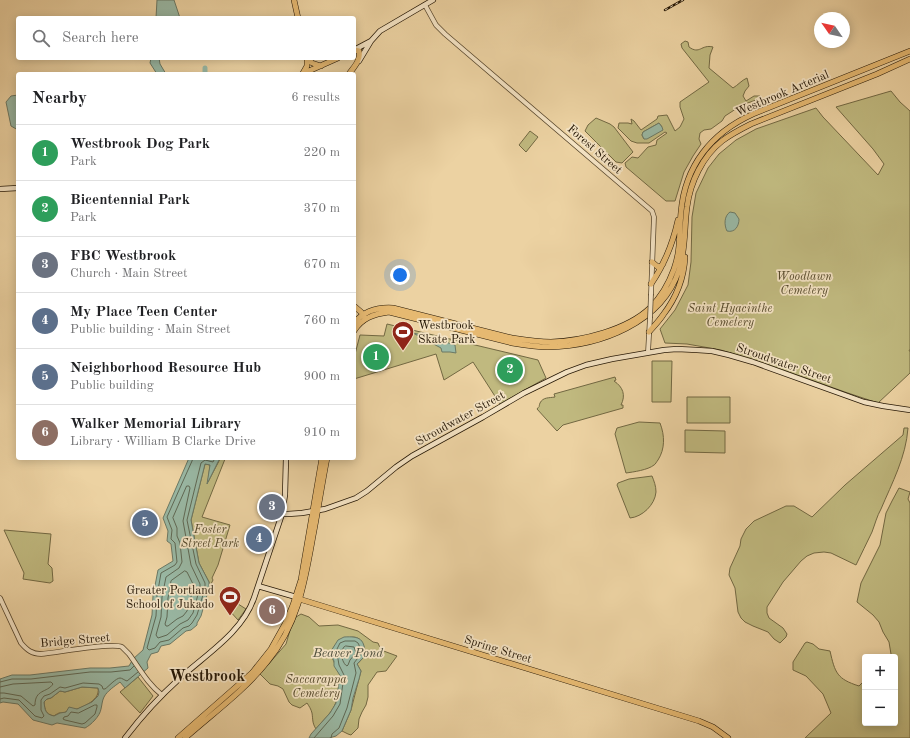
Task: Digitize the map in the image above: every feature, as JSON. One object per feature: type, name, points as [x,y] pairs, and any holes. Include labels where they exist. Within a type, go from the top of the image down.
[{"type":"main road","points":[[294,0],[298,16]]},
{"type":"main road","points":[[351,72],[371,41],[380,31],[433,0]]},
{"type":"main road","points":[[356,49],[371,41]]},
{"type":"main road","points":[[356,50],[360,53],[359,61]]},
{"type":"main road","name":"Westbrook Arterial","points":[[364,317],[376,309],[384,307],[393,308],[503,336],[530,341],[550,342],[570,341],[600,334],[622,325],[641,315],[650,307],[663,290],[674,270],[680,238],[680,214],[685,187],[696,164],[712,142],[744,118],[910,51]]},
{"type":"main road","name":"Westbrook Arterial","points":[[364,317],[389,312],[512,343],[549,347],[593,341],[629,327],[643,318],[660,302],[670,288],[678,272],[682,258],[687,206],[694,180],[707,158],[723,140],[734,132],[751,124],[877,74],[910,59]]},
{"type":"main road","points":[[303,72],[307,66],[307,60]]},
{"type":"main road","points":[[309,60],[321,66]]},
{"type":"main road","points":[[307,72],[334,60]]},
{"type":"main road","points":[[0,189],[16,188]]},
{"type":"main road","points":[[651,284],[663,264],[672,242],[680,214]]},
{"type":"main road","points":[[650,332],[670,305],[680,282],[685,261],[685,237]]},
{"type":"main road","points":[[652,262],[658,267],[663,264]]},
{"type":"main road","points":[[356,308],[364,317]]},
{"type":"main road","points":[[356,322],[364,317]]},
{"type":"main road","points":[[356,328],[364,317]]},
{"type":"main road","points":[[650,319],[655,323],[658,322]]},
{"type":"main road","name":"Stroudwater Street","points":[[282,514],[315,510],[337,505],[360,496],[412,456],[524,393],[586,365],[648,352],[677,349],[703,350],[722,353],[753,362],[864,402],[910,410]]},
{"type":"main road","points":[[125,738],[162,695],[234,630],[249,610],[282,514],[285,495],[286,460]]},
{"type":"main road","points":[[178,738],[249,675],[277,641],[305,581],[322,460]]},
{"type":"main road","points":[[315,510],[327,460]]},
{"type":"main road","name":"Spring Street","points":[[258,586],[699,721],[713,727],[728,738]]},
{"type":"main road","points":[[185,738],[252,679],[267,663],[282,641],[291,624],[298,598]]},
{"type":"street","name":"Forest Street","points":[[425,5],[436,25],[445,34],[652,211],[654,217],[648,352]]},
{"type":"street","name":"Bridge Street","points":[[0,598],[21,643],[27,650],[33,653],[47,654],[111,646],[122,648],[129,654],[152,686],[162,695]]},
{"type":"green space","points":[[685,41],[688,42],[689,47],[696,50],[709,46],[713,47],[710,55],[709,68],[733,88],[747,78],[749,86],[743,96],[746,101],[754,96],[760,96],[756,100],[742,105],[725,116],[722,121],[711,129],[704,130],[700,133],[699,139],[701,144],[684,172],[675,201],[666,201],[626,167],[625,163],[632,157],[638,158],[648,147],[656,145],[657,140],[667,133],[665,132],[649,143],[637,143],[631,141],[618,128],[619,123],[632,124],[631,119],[641,130],[657,119],[658,116],[667,115],[675,131],[680,127],[684,119],[680,102],[709,82],[682,48],[681,44]],"holes":[[[659,123],[662,127],[644,139],[642,135],[643,132]]]},
{"type":"green space","points":[[891,91],[910,111],[910,373],[878,403],[721,350],[687,344],[665,343],[660,329],[675,310],[688,285],[691,262],[692,217],[696,193],[708,168],[719,154],[736,140],[756,129],[816,108],[878,175],[884,164],[873,149],[836,107]]},
{"type":"green space","points":[[596,118],[614,127],[633,152],[622,163],[616,162],[585,131],[588,125]]},
{"type":"green space","points":[[530,131],[538,137],[526,152],[519,145]]},
{"type":"green space","points":[[387,324],[538,360],[546,378],[500,404],[473,362],[444,380],[436,354],[356,378],[356,350],[360,335],[384,336]]},
{"type":"green space","points":[[652,361],[672,361],[671,402],[652,402]]},
{"type":"green space","points":[[615,377],[616,380],[614,381],[620,386],[623,392],[623,401],[621,405],[623,405],[623,408],[563,425],[557,431],[537,409],[540,403],[546,398],[555,397],[554,394]]},
{"type":"green space","points":[[687,397],[730,397],[730,423],[687,423]]},
{"type":"green space","points":[[639,422],[660,423],[663,433],[662,451],[658,460],[651,467],[626,473],[615,434],[617,428]]},
{"type":"green space","points":[[904,428],[908,428],[907,439],[894,480],[856,565],[831,553],[824,552],[814,553],[801,561],[783,582],[767,607],[769,618],[783,628],[787,634],[780,643],[768,632],[745,622],[738,612],[735,588],[729,575],[730,568],[746,529],[754,521],[786,506],[794,506],[812,517],[845,485],[903,435]]},
{"type":"green space","points":[[685,430],[725,431],[725,453],[685,452]]},
{"type":"green space","name":"Foster Street Park","points":[[219,460],[225,460],[202,517],[230,525],[218,565],[212,578],[213,580],[209,588],[209,582],[199,563],[191,520],[205,464],[210,465],[208,482]]},
{"type":"green space","points":[[652,476],[656,490],[653,501],[643,513],[630,518],[617,485],[618,483],[629,479]]},
{"type":"green space","points":[[899,488],[910,492],[908,499],[910,503],[910,738],[805,738],[831,713],[823,694],[806,676],[793,670],[793,662],[807,642],[813,644],[819,649],[830,651],[836,670],[841,678],[859,686],[862,683],[862,726],[898,726],[898,654],[891,654],[889,642],[879,622],[857,602],[861,583],[880,545],[886,513]]},
{"type":"green space","points":[[4,530],[51,534],[48,564],[52,568],[53,581],[50,583],[23,579],[24,573]]},
{"type":"green space","points":[[235,602],[246,609],[238,620],[228,609]]},
{"type":"green space","name":"Saccarappa Cemetery","points":[[301,614],[309,617],[319,626],[338,625],[358,631],[373,642],[378,643],[381,650],[397,656],[386,671],[377,672],[368,685],[366,705],[359,719],[358,728],[351,735],[342,731],[351,710],[361,671],[357,664],[364,655],[364,648],[361,641],[357,638],[352,637],[346,639],[340,642],[332,650],[331,655],[341,677],[338,695],[332,709],[316,729],[313,723],[312,712],[307,703],[300,708],[292,705],[283,689],[270,684],[260,674],[286,644],[291,627],[296,617]]},
{"type":"green space","points":[[138,677],[153,696],[140,713],[120,692]]},
{"type":"green space","points":[[82,687],[98,688],[98,693],[92,701],[76,709],[59,713],[54,716],[46,711],[44,702],[47,699],[51,698],[60,691],[65,692]]},
{"type":"water","points":[[157,0],[174,0],[179,16],[156,16]]},
{"type":"water","points":[[151,60],[159,60],[165,72],[156,72],[150,63]]},
{"type":"water","points":[[16,95],[16,129],[11,126],[6,102],[11,96]]},
{"type":"water","points":[[659,123],[663,130],[647,139],[644,139],[642,135],[643,132]]},
{"type":"water","points":[[730,212],[735,213],[739,219],[734,230],[727,231],[725,223]]},
{"type":"water","points":[[413,333],[455,345],[456,353],[442,352],[441,348]]},
{"type":"water","points":[[188,460],[219,460],[207,484],[210,465],[205,464],[191,520],[199,563],[209,582],[209,588],[197,625],[191,630],[186,631],[170,644],[161,646],[158,652],[151,654],[147,662],[148,668],[125,688],[120,682],[109,691],[103,698],[99,714],[92,723],[85,728],[57,723],[52,725],[33,720],[18,704],[0,703],[0,679],[12,675],[30,675],[90,668],[129,666],[133,659],[143,650],[152,615],[153,596],[158,570],[173,561],[171,544],[167,541],[168,531],[163,518]],"holes":[[[82,687],[98,688],[98,696],[92,702],[77,709],[69,707],[66,712],[54,716],[46,711],[44,702],[60,691],[65,692]]]},
{"type":"water","name":"Beaver Pond","points":[[344,637],[358,638],[363,642],[365,650],[365,656],[357,664],[361,671],[351,710],[342,731],[336,736],[329,738],[309,738],[330,713],[336,703],[341,677],[334,666],[331,651],[338,640]]},
{"type":"railway","points":[[665,10],[683,0]]},
{"type":"place","name":"Westbrook Skate Park","points":[[403,352]]},
{"type":"place","name":"Westbrook Dog Park","points":[[376,357]]},
{"type":"place","name":"Bicentennial Park","points":[[510,370]]},
{"type":"place","name":"FBC Westbrook","points":[[272,507]]},
{"type":"place","name":"Neighborhood Resource Hub","points":[[145,523]]},
{"type":"place","name":"My Place Teen Center","points":[[259,539]]},
{"type":"place","name":"Walker Memorial Library","points":[[272,611]]},
{"type":"place","name":"Greater Portland School of Jukado","points":[[230,616]]},
{"type":"district","name":"Westbrook","points":[[207,675]]},
{"type":"park label","name":"Woodlawn Cemetery","points":[[804,283]]},
{"type":"park label","name":"Saint Hyacinthe Cemetery","points":[[730,315]]}]
